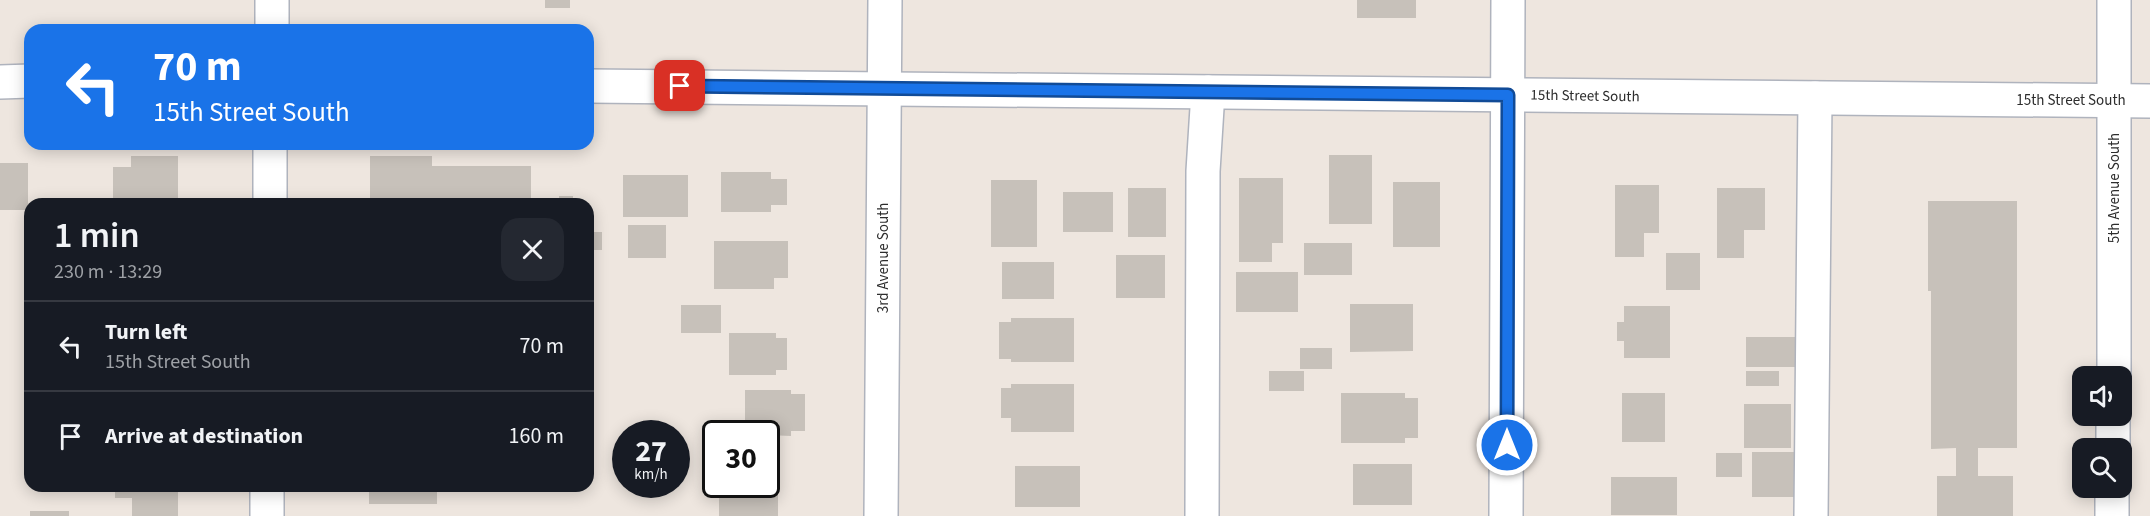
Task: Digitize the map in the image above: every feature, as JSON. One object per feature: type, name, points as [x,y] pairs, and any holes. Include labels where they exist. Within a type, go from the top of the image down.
[{"type":"street","points":[[272,0],[272,24]]},
{"type":"street","name":"3rd Avenue South","points":[[881,516],[885,0]]},
{"type":"street","points":[[1506,516],[1508,0]]},
{"type":"street","name":"5th Avenue South","points":[[2114,0],[2114,366]]},
{"type":"street","points":[[0,82],[24,81]]},
{"type":"street","name":"15th Street South","points":[[594,86],[2150,101]]},
{"type":"street","points":[[1202,516],[1203,171],[1208,92]]},
{"type":"street","points":[[1811,516],[1815,98]]},
{"type":"street","points":[[270,150],[270,198]]},
{"type":"street","points":[[267,492],[267,516]]},
{"type":"street","points":[[2112,498],[2112,516]]},
{"type":"building","points":[[545,0],[570,0],[570,8],[545,8]]},
{"type":"building","points":[[1357,0],[1416,0],[1416,18],[1357,18]]},
{"type":"building","points":[[1329,155],[1372,155],[1372,224],[1329,224]]},
{"type":"building","points":[[131,156],[178,156],[178,198],[113,198],[113,167],[131,167]]},
{"type":"building","points":[[370,156],[432,156],[432,166],[531,166],[531,198],[370,198]]},
{"type":"building","points":[[0,163],[28,163],[28,198],[24,198],[24,210],[0,210]]},
{"type":"building","points":[[721,172],[771,172],[771,179],[787,179],[787,205],[771,205],[771,212],[721,212]]},
{"type":"building","points":[[623,175],[688,175],[688,217],[623,217]]},
{"type":"building","points":[[1239,178],[1283,178],[1283,243],[1272,243],[1272,262],[1239,262]]},
{"type":"building","points":[[991,180],[1037,180],[1037,247],[991,247]]},
{"type":"building","points":[[1393,182],[1440,182],[1440,247],[1393,247]]},
{"type":"building","points":[[1615,185],[1659,185],[1659,233],[1644,233],[1644,257],[1615,257]]},
{"type":"building","points":[[1128,188],[1166,188],[1166,237],[1128,237]]},
{"type":"building","points":[[1717,188],[1765,188],[1765,230],[1744,230],[1744,258],[1717,258]]},
{"type":"building","points":[[1063,192],[1113,192],[1113,232],[1063,232]]},
{"type":"building","points":[[559,196],[573,196],[573,198],[559,198]]},
{"type":"building","points":[[1928,201],[2017,201],[2017,448],[1978,448],[1978,476],[2013,476],[2013,516],[1937,516],[1937,476],[1956,476],[1956,448],[1931,449],[1931,291],[1928,291]]},
{"type":"building","points":[[628,225],[666,225],[666,258],[628,258]]},
{"type":"building","points":[[594,232],[602,232],[602,250],[594,250]]},
{"type":"building","points":[[714,241],[788,241],[788,278],[774,278],[774,289],[714,289]]},
{"type":"building","points":[[1304,243],[1352,243],[1352,275],[1304,275]]},
{"type":"building","points":[[1666,253],[1700,253],[1700,290],[1666,290]]},
{"type":"building","points":[[1116,255],[1165,255],[1165,298],[1116,298]]},
{"type":"building","points":[[1002,262],[1054,262],[1054,299],[1002,299]]},
{"type":"building","points":[[1236,272],[1298,272],[1298,312],[1236,312]]},
{"type":"building","points":[[1350,304],[1413,304],[1413,351],[1350,352]]},
{"type":"building","points":[[681,305],[721,305],[721,333],[681,333]]},
{"type":"building","points":[[1624,306],[1670,306],[1670,358],[1624,358],[1624,341],[1617,341],[1617,322],[1624,322]]},
{"type":"building","points":[[1011,318],[1074,318],[1074,362],[1011,362],[1011,359],[999,359],[999,322],[1011,322]]},
{"type":"building","points":[[729,333],[776,333],[776,338],[787,338],[787,370],[776,370],[776,375],[729,375]]},
{"type":"building","points":[[1746,337],[1795,337],[1795,367],[1746,367]]},
{"type":"building","points":[[1300,348],[1332,348],[1332,369],[1300,369]]},
{"type":"building","points":[[1269,371],[1304,371],[1304,391],[1269,391]]},
{"type":"building","points":[[1746,371],[1779,371],[1779,386],[1746,386]]},
{"type":"building","points":[[1011,384],[1074,384],[1074,432],[1011,432],[1011,418],[1001,418],[1001,388],[1011,388]]},
{"type":"building","points":[[745,390],[791,390],[791,394],[805,394],[805,431],[791,431],[791,436],[780,436],[780,420],[745,420]]},
{"type":"building","points":[[1341,393],[1405,393],[1405,398],[1418,398],[1418,438],[1405,438],[1405,443],[1341,443]]},
{"type":"building","points":[[1622,393],[1665,393],[1665,442],[1622,442]]},
{"type":"building","points":[[1744,404],[1791,404],[1791,448],[1744,448]]},
{"type":"building","points":[[1752,452],[1796,452],[1796,497],[1752,497]]},
{"type":"building","points":[[1716,453],[1742,453],[1742,477],[1716,477]]},
{"type":"building","points":[[1353,464],[1412,464],[1412,505],[1353,505]]},
{"type":"building","points":[[1015,466],[1080,466],[1080,507],[1015,507]]},
{"type":"building","points":[[1611,477],[1677,477],[1677,515],[1611,515]]},
{"type":"building","points":[[115,492],[178,492],[178,516],[132,516],[132,498],[115,498]]},
{"type":"building","points":[[369,492],[437,492],[437,504],[369,504]]},
{"type":"building","points":[[719,498],[778,498],[778,516],[719,516]]},
{"type":"building","points":[[30,511],[69,511],[69,516],[30,516]]},
{"type":"route","points":[[680,86],[1508,95],[1507,445]]}]
